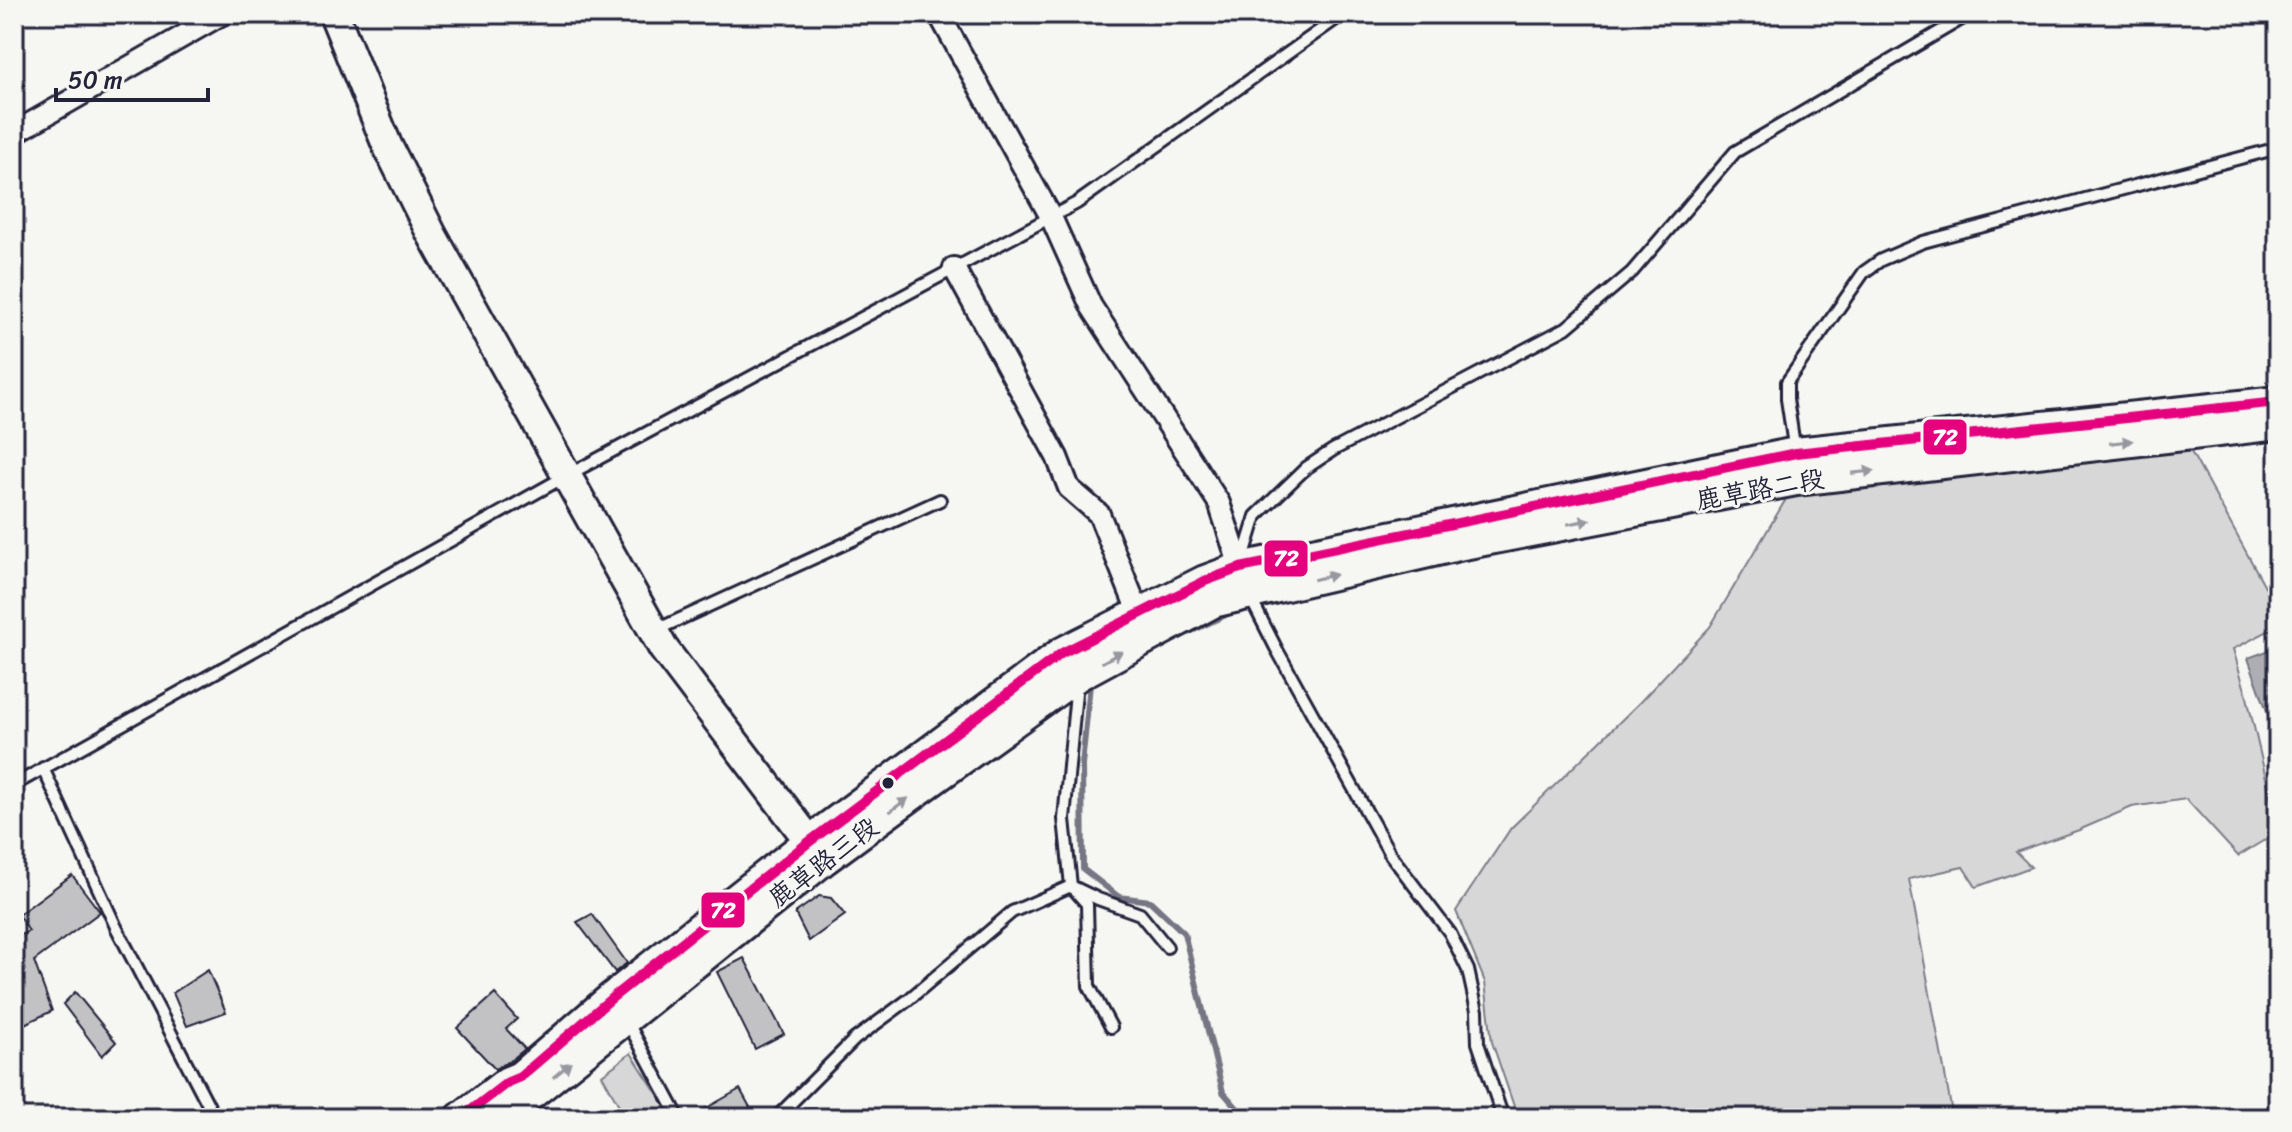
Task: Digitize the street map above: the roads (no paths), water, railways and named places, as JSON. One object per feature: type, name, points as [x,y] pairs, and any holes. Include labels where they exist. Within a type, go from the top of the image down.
[{"type":"main road","name":"鹿草路二段","points":[[1244,582],[1796,453],[2278,402]]},
{"type":"main road","name":"鹿草路二段","points":[[1244,582],[1463,544],[1796,480],[2278,424]]},
{"type":"main road","name":"鹿草路三段","points":[[461,1118],[508,1082],[520,1077],[619,1007],[816,851],[1139,614],[1205,581],[1244,582]]},
{"type":"main road","name":"鹿草路三段","points":[[1070,664],[1213,602],[1244,582]]},
{"type":"main road","name":"鹿草路三段","points":[[501,1118],[619,1007]]},
{"type":"street","points":[[14,133],[222,14]]},
{"type":"street","points":[[334,14],[387,145],[432,235],[663,648],[816,851]]},
{"type":"street","points":[[939,14],[1051,217],[1091,306],[1219,503],[1244,582]]},
{"type":"street","points":[[954,268],[1057,457],[1069,488],[1099,514],[1139,614]]},
{"type":"lane","points":[[14,785],[566,476],[1077,203],[1343,14]]},
{"type":"lane","points":[[1503,1118],[1478,1043],[1477,1011],[1468,970],[1450,933],[1390,854],[1276,648],[1244,582],[1256,516],[1306,468],[1333,450],[1566,328],[1632,272],[1735,152],[1956,18],[1970,14]]},
{"type":"lane","points":[[1796,453],[1787,382],[1864,272],[1881,260],[1923,242],[2278,148]]},
{"type":"lane","points":[[654,631],[940,500]]},
{"type":"lane","points":[[1070,664],[1064,819],[1071,886],[1087,904],[1089,986],[1111,1027]]},
{"type":"lane","points":[[43,768],[116,927],[215,1118]]},
{"type":"lane","points":[[776,1118],[855,1039],[908,1000],[1012,912],[1071,886],[1140,914],[1167,947]]},
{"type":"lane","points":[[619,1007],[679,1118]]},
{"type":"waterway","points":[[1177,638],[1232,612]]},
{"type":"waterway","points":[[1097,680],[1090,684],[1082,765],[1083,869],[1119,897],[1150,901],[1184,933],[1223,1092],[1244,1116],[1351,1111],[1388,1118]]}]
